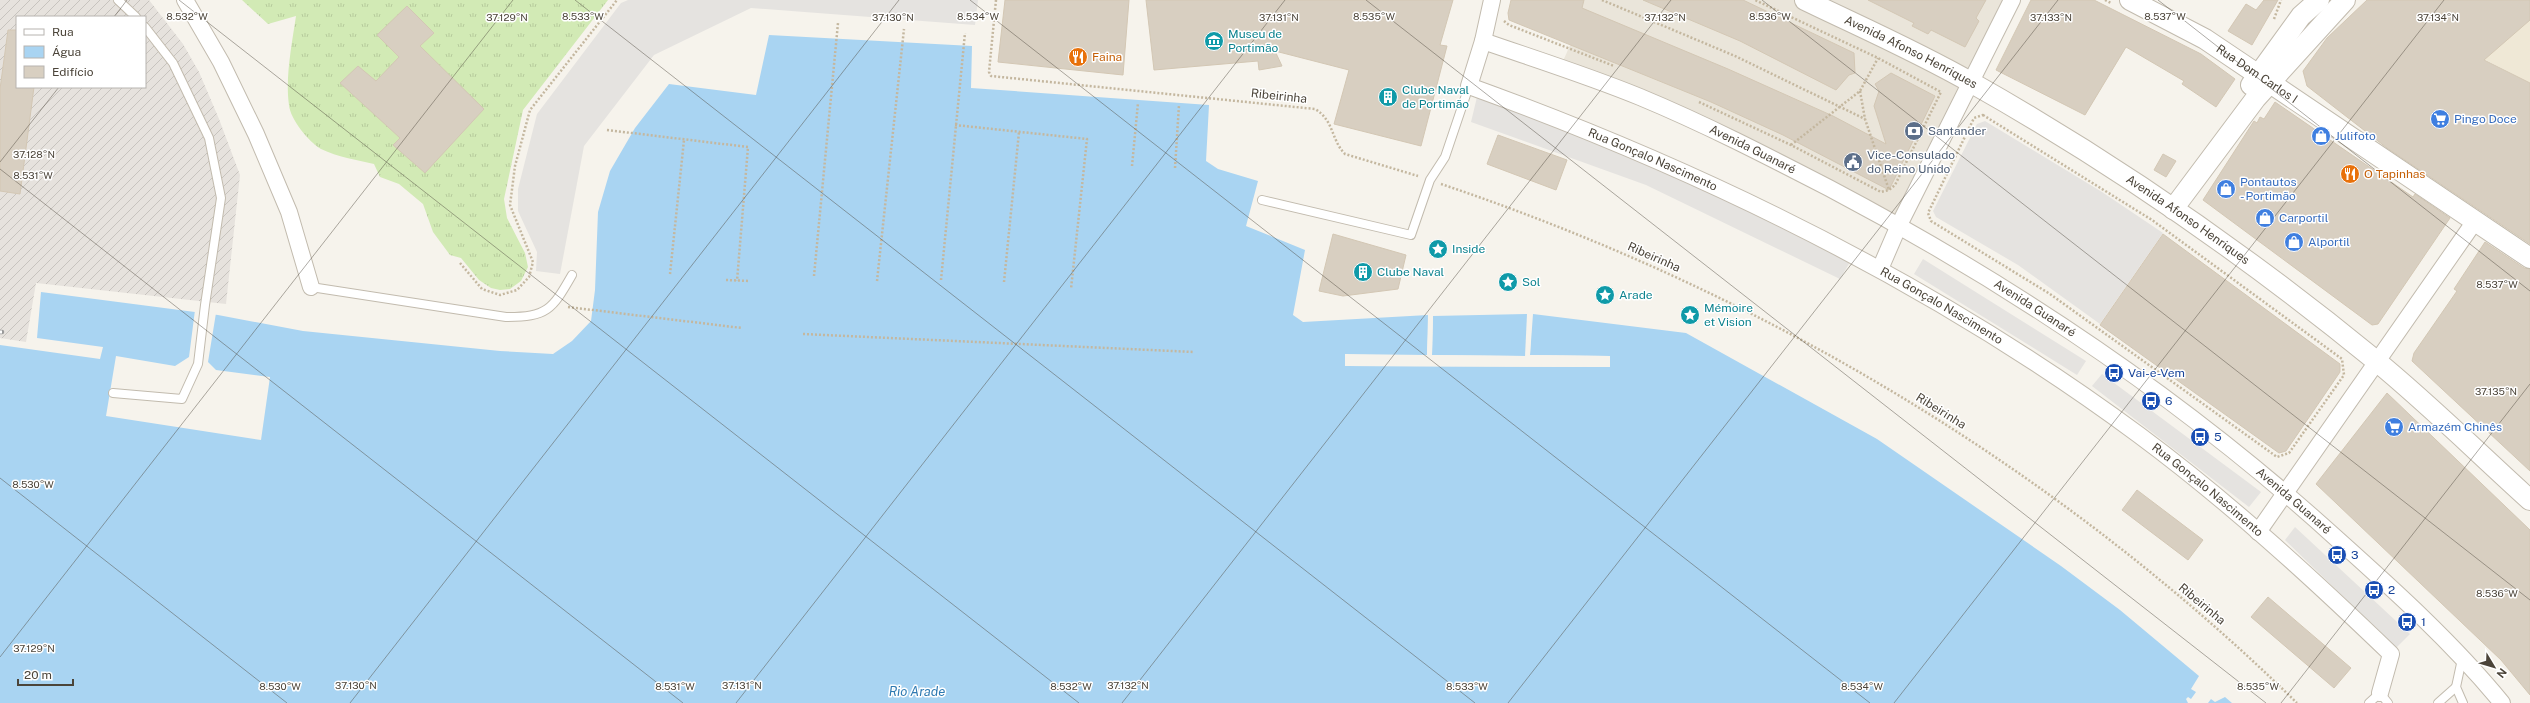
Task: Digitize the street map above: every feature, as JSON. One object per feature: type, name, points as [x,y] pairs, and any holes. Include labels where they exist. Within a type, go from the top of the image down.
[{"type":"street","points":[[185,0],[221,62],[256,134],[289,212],[311,287]]},
{"type":"street","points":[[1470,86],[1483,41],[1492,0]]},
{"type":"street","name":"Avenida Afonso Henriques","points":[[1805,0],[1970,82],[2071,141],[2169,206],[2276,283],[2376,361],[2530,500]]},
{"type":"street","points":[[1880,269],[1899,225],[2012,0]]},
{"type":"street","points":[[2169,206],[2264,78],[2305,8],[2319,0]]},
{"type":"street","points":[[2264,78],[2292,58],[2345,0]]},
{"type":"street","name":"Rua Dom Carlos I","points":[[2124,3],[2205,39],[2530,258]]},
{"type":"street","name":"Avenida Guanaré","points":[[1483,41],[1648,100],[1756,150],[1899,225],[2034,305],[2137,376],[2207,427],[2287,493],[2400,595],[2502,703]]},
{"type":"street","name":"Rua Dom Carlos I","points":[[2292,58],[2285,75],[2302,96],[2379,156]]},
{"type":"street","name":"Rua Gonçalo Nascimento","points":[[1470,86],[1575,124],[1693,175],[1880,269],[1968,321],[2138,434],[2310,575],[2391,654],[2379,700]]},
{"type":"street","points":[[2258,532],[2287,493],[2376,361],[2475,221]]},
{"type":"lane","points":[[118,0],[135,16]]},
{"type":"lane","points":[[113,393],[182,399],[198,364],[204,305],[221,198],[209,138],[173,63],[146,28]]},
{"type":"lane","points":[[1262,200],[1411,235],[1430,180],[1445,157],[1470,86]]},
{"type":"lane","points":[[311,287],[506,317],[526,317],[545,311],[553,305],[572,275]]},
{"type":"lane","points":[[2458,703],[2456,687],[2462,659]]},
{"type":"lane","points":[[2442,702],[2456,687]]},
{"type":"lane","points":[[2456,687],[2463,703]]},
{"type":"path","points":[[460,263],[482,289],[500,295],[517,290],[529,278],[533,262],[510,206],[515,166],[530,110],[616,0]]},
{"type":"path","name":"Ribeirinha","points":[[996,0],[989,72],[991,76],[1315,109],[1325,114],[1331,124],[1337,146],[1345,154],[1430,180],[1575,232],[1694,284],[1773,324],[1859,371],[1983,448],[2108,539],[2218,629],[2297,703]]},
{"type":"path","points":[[1602,0],[1735,56],[1841,106],[1865,119]]},
{"type":"path","points":[[1694,100],[1790,145],[1881,192],[1889,190],[1895,185],[1941,92],[1878,58],[1755,0]]},
{"type":"path","points":[[2104,0],[2124,3]]},
{"type":"path","points":[[2271,27],[2281,0]]},
{"type":"path","points":[[1501,19],[1509,25],[1622,70]]},
{"type":"path","points":[[814,276],[838,23]]},
{"type":"path","points":[[877,281],[904,29]]},
{"type":"path","points":[[940,280],[965,33]]},
{"type":"path","points":[[1790,145],[1860,91],[1878,58]]},
{"type":"path","points":[[1860,91],[1865,119],[1889,190]]},
{"type":"path","points":[[1132,166],[1138,103]]},
{"type":"path","points":[[1175,168],[1178,105]]},
{"type":"path","points":[[1983,115],[2152,220],[2342,359],[2344,375],[2289,453],[2276,457],[2050,294],[1931,221],[1928,213],[1974,118],[1983,115]]},
{"type":"path","points":[[955,125],[1087,139],[1071,289]]},
{"type":"path","points":[[607,130],[748,147],[737,281]]},
{"type":"path","points":[[1004,282],[1019,132]]},
{"type":"path","points":[[670,274],[684,140]]},
{"type":"path","points":[[726,280],[749,281]]},
{"type":"path","points":[[553,305],[742,328]]},
{"type":"path","points":[[803,334],[1194,352]]},
{"type":"shaded area","points":[[0,0],[149,0],[183,44],[199,72],[240,175],[226,304],[36,283],[26,342],[0,338]]},
{"type":"shaded area","points":[[628,0],[978,0],[975,25],[751,8],[654,55],[584,146],[560,274],[536,271],[537,252],[518,211],[518,189],[537,114],[621,3]]},
{"type":"shaded area","points":[[1584,0],[2015,0],[1899,225],[1756,150],[1560,68],[1571,43]]},
{"type":"shaded area","points":[[2530,0],[2530,83],[2472,53]]},
{"type":"shaded area","points":[[1477,97],[1659,167],[1850,262],[1840,279],[1646,185],[1471,122]]},
{"type":"shaded area","points":[[1985,121],[2102,192],[2163,233],[2100,324],[2018,265],[1936,217],[1933,211],[1977,124]]},
{"type":"shaded area","points":[[1923,259],[2086,361],[2077,375],[1914,274]]},
{"type":"shaded area","points":[[2102,374],[2261,492],[2249,507],[2092,386]]},
{"type":"shaded area","points":[[2295,527],[2410,634],[2396,648],[2285,540]]},
{"type":"green space","points":[[242,0],[608,0],[523,110],[504,199],[507,218],[525,253],[528,267],[521,281],[510,289],[500,290],[491,288],[479,280],[461,258],[450,255],[433,232],[423,204],[399,184],[380,177],[374,164],[334,154],[321,149],[311,141],[296,123],[290,111],[289,105],[288,72],[296,16],[268,24]]},
{"type":"water","name":"Rio Arade","points":[[769,35],[972,46],[971,88],[1209,105],[1206,161],[1218,169],[1258,181],[1246,226],[1305,250],[1293,315],[1303,322],[1428,315],[1427,355],[1346,355],[1346,366],[1609,367],[1610,356],[1530,355],[1533,314],[1686,333],[1877,439],[2061,566],[2120,610],[2199,676],[2191,689],[2196,692],[2191,699],[2188,697],[2186,699],[2188,703],[0,703],[0,345],[100,359],[103,347],[37,338],[41,292],[218,315],[303,331],[500,351],[553,354],[572,341],[591,321],[595,290],[598,212],[610,171],[635,128],[669,84],[756,95]]},
{"type":"water","points":[[1527,314],[1525,356],[1432,355],[1433,316]]},
{"type":"water","points":[[2225,697],[2232,703],[2208,703],[2211,699],[2215,702]]},
{"type":"pier","points":[[195,310],[216,313],[208,362],[216,370],[270,377],[261,440],[106,416],[116,356],[175,366],[189,357]]},
{"type":"pier","points":[[1527,312],[1526,357],[1430,356],[1431,316],[1433,314],[1432,355],[1526,356]]},
{"type":"pier","points":[[1532,312],[1530,355],[1610,356],[1610,367],[1345,366],[1345,354],[1427,355],[1429,313],[1428,357],[1347,357],[1347,364],[1608,365],[1608,358],[1529,357]]},
{"type":"building","points":[[1005,0],[1129,0],[1123,75],[998,62]]},
{"type":"building","name":"Clube Naval de Portimão","points":[[1146,0],[1453,0],[1440,45],[1447,46],[1421,146],[1334,124],[1349,70],[1275,51],[1282,66],[1259,70],[1258,61],[1154,70]]},
{"type":"building","points":[[1511,0],[1584,0],[1582,8],[1728,69],[1833,116],[1886,144],[1874,106],[1879,91],[1875,84],[1891,73],[1935,96],[1889,190],[1783,135],[1711,102],[1509,20],[1508,13]]},
{"type":"building","points":[[1643,0],[1743,0],[1854,53],[1855,73],[1849,75],[1836,90],[1740,41]]},
{"type":"building","points":[[1868,0],[1986,0],[1976,18],[1979,21],[1965,47],[1931,30],[1928,34],[1912,26],[1914,23]]},
{"type":"building","points":[[2031,0],[2094,0],[2201,54],[2235,79],[2216,107],[2182,84],[2184,81],[2126,47],[2085,115],[1996,70]]},
{"type":"building","points":[[2264,0],[2278,0],[2252,45],[2228,31],[2246,4],[2256,10]]},
{"type":"building","name":"Pingo Doce","points":[[2367,0],[2530,0],[2530,20],[2484,60],[2530,83],[2530,244],[2387,148],[2307,86],[2303,71],[2327,38]]},
{"type":"building","points":[[407,6],[434,33],[420,46],[484,109],[425,173],[393,145],[400,138],[340,83],[358,66],[376,81],[399,57],[377,35]]},
{"type":"building","points":[[8,30],[16,30],[16,88],[34,88],[20,194],[0,191],[0,89]]},
{"type":"building","points":[[2275,102],[2413,197],[2415,194],[2450,218],[2378,324],[2372,325],[2203,200],[2254,121],[2257,123],[2260,117],[2264,119]]},
{"type":"building","points":[[1498,135],[1567,160],[1556,190],[1487,164]]},
{"type":"building","points":[[2163,154],[2176,161],[2166,177],[2154,170]]},
{"type":"building","name":"Clube Naval","points":[[1333,234],[1406,255],[1398,289],[1343,296],[1319,291]]},
{"type":"building","points":[[2163,234],[2340,364],[2340,372],[2286,451],[2279,453],[2100,325]]},
{"type":"building","points":[[2485,242],[2524,268],[2530,269],[2530,471],[2412,361],[2414,353],[2457,291],[2454,289]]},
{"type":"building","points":[[2387,393],[2530,530],[2530,695],[2501,660],[2316,484]]},
{"type":"building","points":[[2137,490],[2203,540],[2188,560],[2122,510]]},
{"type":"building","points":[[2268,597],[2351,668],[2334,688],[2251,617]]},
{"type":"place","name":"Museu de Portimão","points":[[1214,41]]},
{"type":"place","name":"Faina","points":[[1078,57]]},
{"type":"place","name":"Clube Naval de Portimão","points":[[1388,97]]},
{"type":"place","name":"Pingo Doce","points":[[2440,119]]},
{"type":"place","name":"Santander","points":[[1914,131]]},
{"type":"place","name":"Julifoto","points":[[2321,136]]},
{"type":"place","name":"Vice-Consulado do Reino Unido","points":[[1853,162]]},
{"type":"place","name":"O Tapinhas","points":[[2350,174]]},
{"type":"place","name":"Pontautos - Portimão","points":[[2226,189]]},
{"type":"place","name":"Carportil","points":[[2265,218]]},
{"type":"place","name":"Alportil","points":[[2294,242]]},
{"type":"place","name":"Inside","points":[[1438,249]]},
{"type":"place","name":"Clube Naval","points":[[1363,272]]},
{"type":"place","name":"Sol","points":[[1508,282]]},
{"type":"place","name":"Arade","points":[[1605,295]]},
{"type":"place","name":"Mémoire et Vision","points":[[1690,315]]},
{"type":"place","name":"Vai-e-Vem","points":[[2114,373]]},
{"type":"place","name":"6","points":[[2151,401]]},
{"type":"place","name":"Armazém Chinês","points":[[2394,427]]},
{"type":"place","name":"5","points":[[2200,437]]},
{"type":"place","name":"3","points":[[2337,555]]},
{"type":"place","name":"2","points":[[2374,590]]},
{"type":"place","name":"1","points":[[2407,622]]}]
